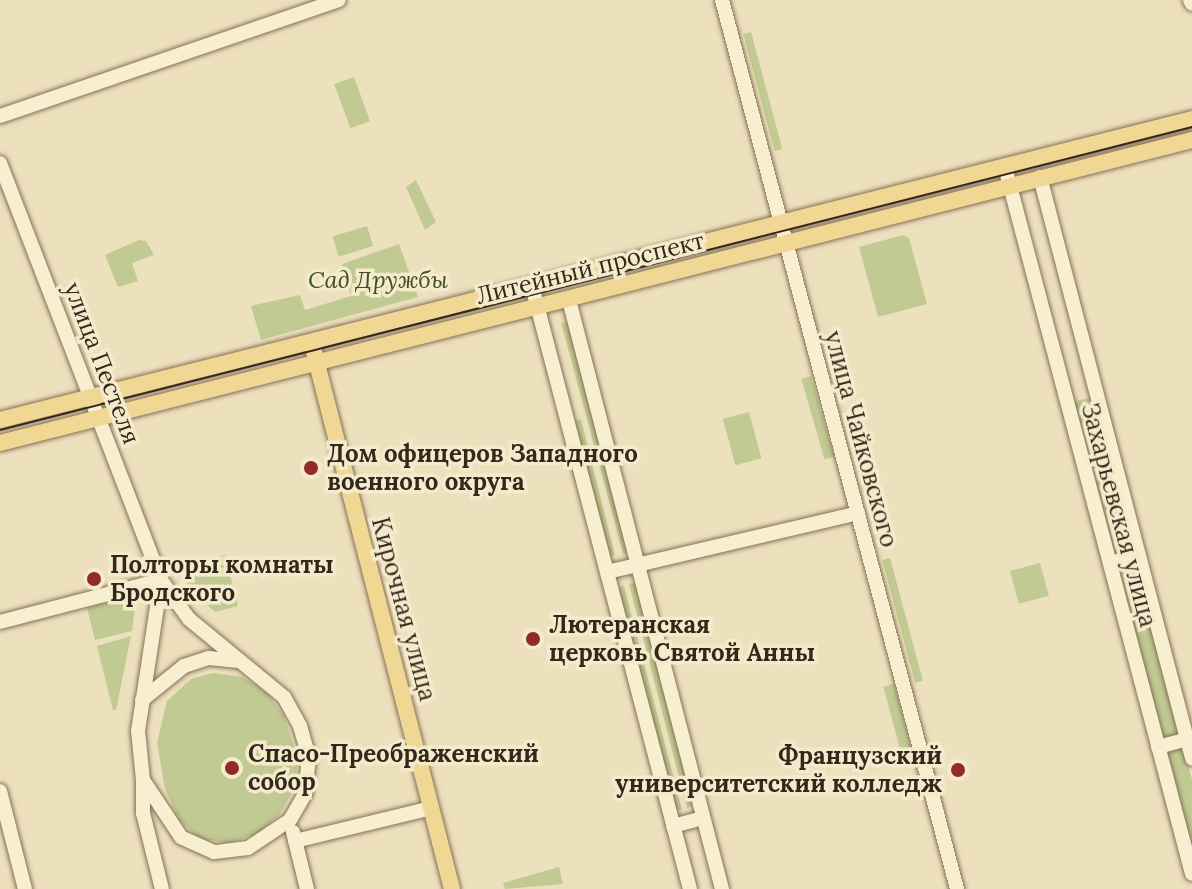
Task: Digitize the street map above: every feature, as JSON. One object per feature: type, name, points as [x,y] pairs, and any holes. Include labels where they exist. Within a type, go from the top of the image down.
[{"type":"main road","name":"Литейный проспект","points":[[0,420],[1192,119]]},
{"type":"main road","name":"Литейный проспект","points":[[0,443],[1192,140]]},
{"type":"main road","name":"Кирочная улица","points":[[313,341],[452,889]]},
{"type":"main road","name":"Кирочная улица","points":[[318,362],[463,889]]},
{"type":"street","points":[[0,116],[339,0]]},
{"type":"street","name":"улица Чайковского","points":[[722,0],[957,889]]},
{"type":"street","name":"улица Пестеля","points":[[0,163],[161,580],[180,611],[240,662]]},
{"type":"street","name":"Захарьевская улица","points":[[1005,167],[1192,874]]},
{"type":"street","name":"Захарьевская улица","points":[[1040,177],[1192,758]]},
{"type":"street","points":[[532,286],[690,889]]},
{"type":"street","points":[[569,300],[722,889]]},
{"type":"street","points":[[607,572],[858,513]]},
{"type":"street","points":[[1110,563],[1139,555]]},
{"type":"street","points":[[0,622],[161,580],[137,747],[143,780],[143,813],[162,889]]},
{"type":"street","points":[[142,701],[167,677],[196,661],[221,658],[240,662],[284,697],[305,741],[309,774],[290,820],[248,848],[214,852],[181,837],[143,780]]},
{"type":"street","points":[[1158,747],[1187,739]]},
{"type":"street","points":[[0,791],[25,889]]},
{"type":"street","points":[[295,841],[431,808]]},
{"type":"street","points":[[673,826],[703,818]]},
{"type":"street","points":[[290,820],[307,889]]},
{"type":"green space","points":[[751,32],[782,149],[775,151],[743,34]]},
{"type":"green space","points":[[354,77],[370,121],[350,128],[334,84]]},
{"type":"green space","points":[[416,180],[436,222],[425,230],[406,187]]},
{"type":"green space","points":[[367,226],[373,246],[339,257],[333,237]]},
{"type":"green space","points":[[903,235],[909,238],[927,304],[878,317],[859,247]]},
{"type":"green space","points":[[139,240],[146,241],[154,255],[132,263],[138,281],[118,287],[105,255]]},
{"type":"green space","name":"Сад Дружбы","points":[[399,244],[418,297],[261,340],[251,306],[300,295],[305,310],[351,296],[342,264]]},
{"type":"green space","points":[[570,321],[632,552],[623,554],[561,323]]},
{"type":"green space","points":[[811,376],[834,457],[825,460],[801,379]]},
{"type":"green space","points":[[1093,397],[1192,780],[1192,852],[1072,402]]},
{"type":"green space","points":[[749,412],[761,458],[735,465],[723,419]]},
{"type":"green space","points":[[581,419],[615,555],[606,557],[572,421]]},
{"type":"green space","points":[[225,555],[238,606],[215,612],[190,589],[181,567]]},
{"type":"green space","points":[[890,558],[923,681],[915,683],[882,560]]},
{"type":"green space","points":[[1040,563],[1049,596],[1019,604],[1010,571]]},
{"type":"green space","points":[[638,582],[694,805],[687,808],[629,584]]},
{"type":"green space","points":[[624,586],[682,810],[675,810],[616,588]]},
{"type":"green space","points":[[123,599],[135,607],[132,631],[95,640],[87,608]]},
{"type":"green space","points":[[131,636],[116,710],[113,710],[97,646]]},
{"type":"green space","points":[[213,673],[243,677],[267,693],[284,716],[298,759],[295,787],[280,814],[258,833],[230,843],[200,839],[179,820],[165,789],[157,743],[167,701],[191,679]]},
{"type":"green space","points":[[894,684],[916,765],[905,768],[883,687]]},
{"type":"green space","points":[[559,867],[563,884],[505,889],[503,883]]},
{"type":"tram line","points":[[0,430],[1192,127]]},
{"type":"place","name":"Дом офицеров Западного военного округа","points":[[311,468]]},
{"type":"place","name":"Полторы комнаты Бродского","points":[[94,579]]},
{"type":"place","name":"Лютеранская церковь Святой Анны","points":[[533,639]]},
{"type":"place","name":"Спасо-Преображенский собор","points":[[232,768]]},
{"type":"place","name":"Французский университетский колледж","points":[[958,770]]}]
